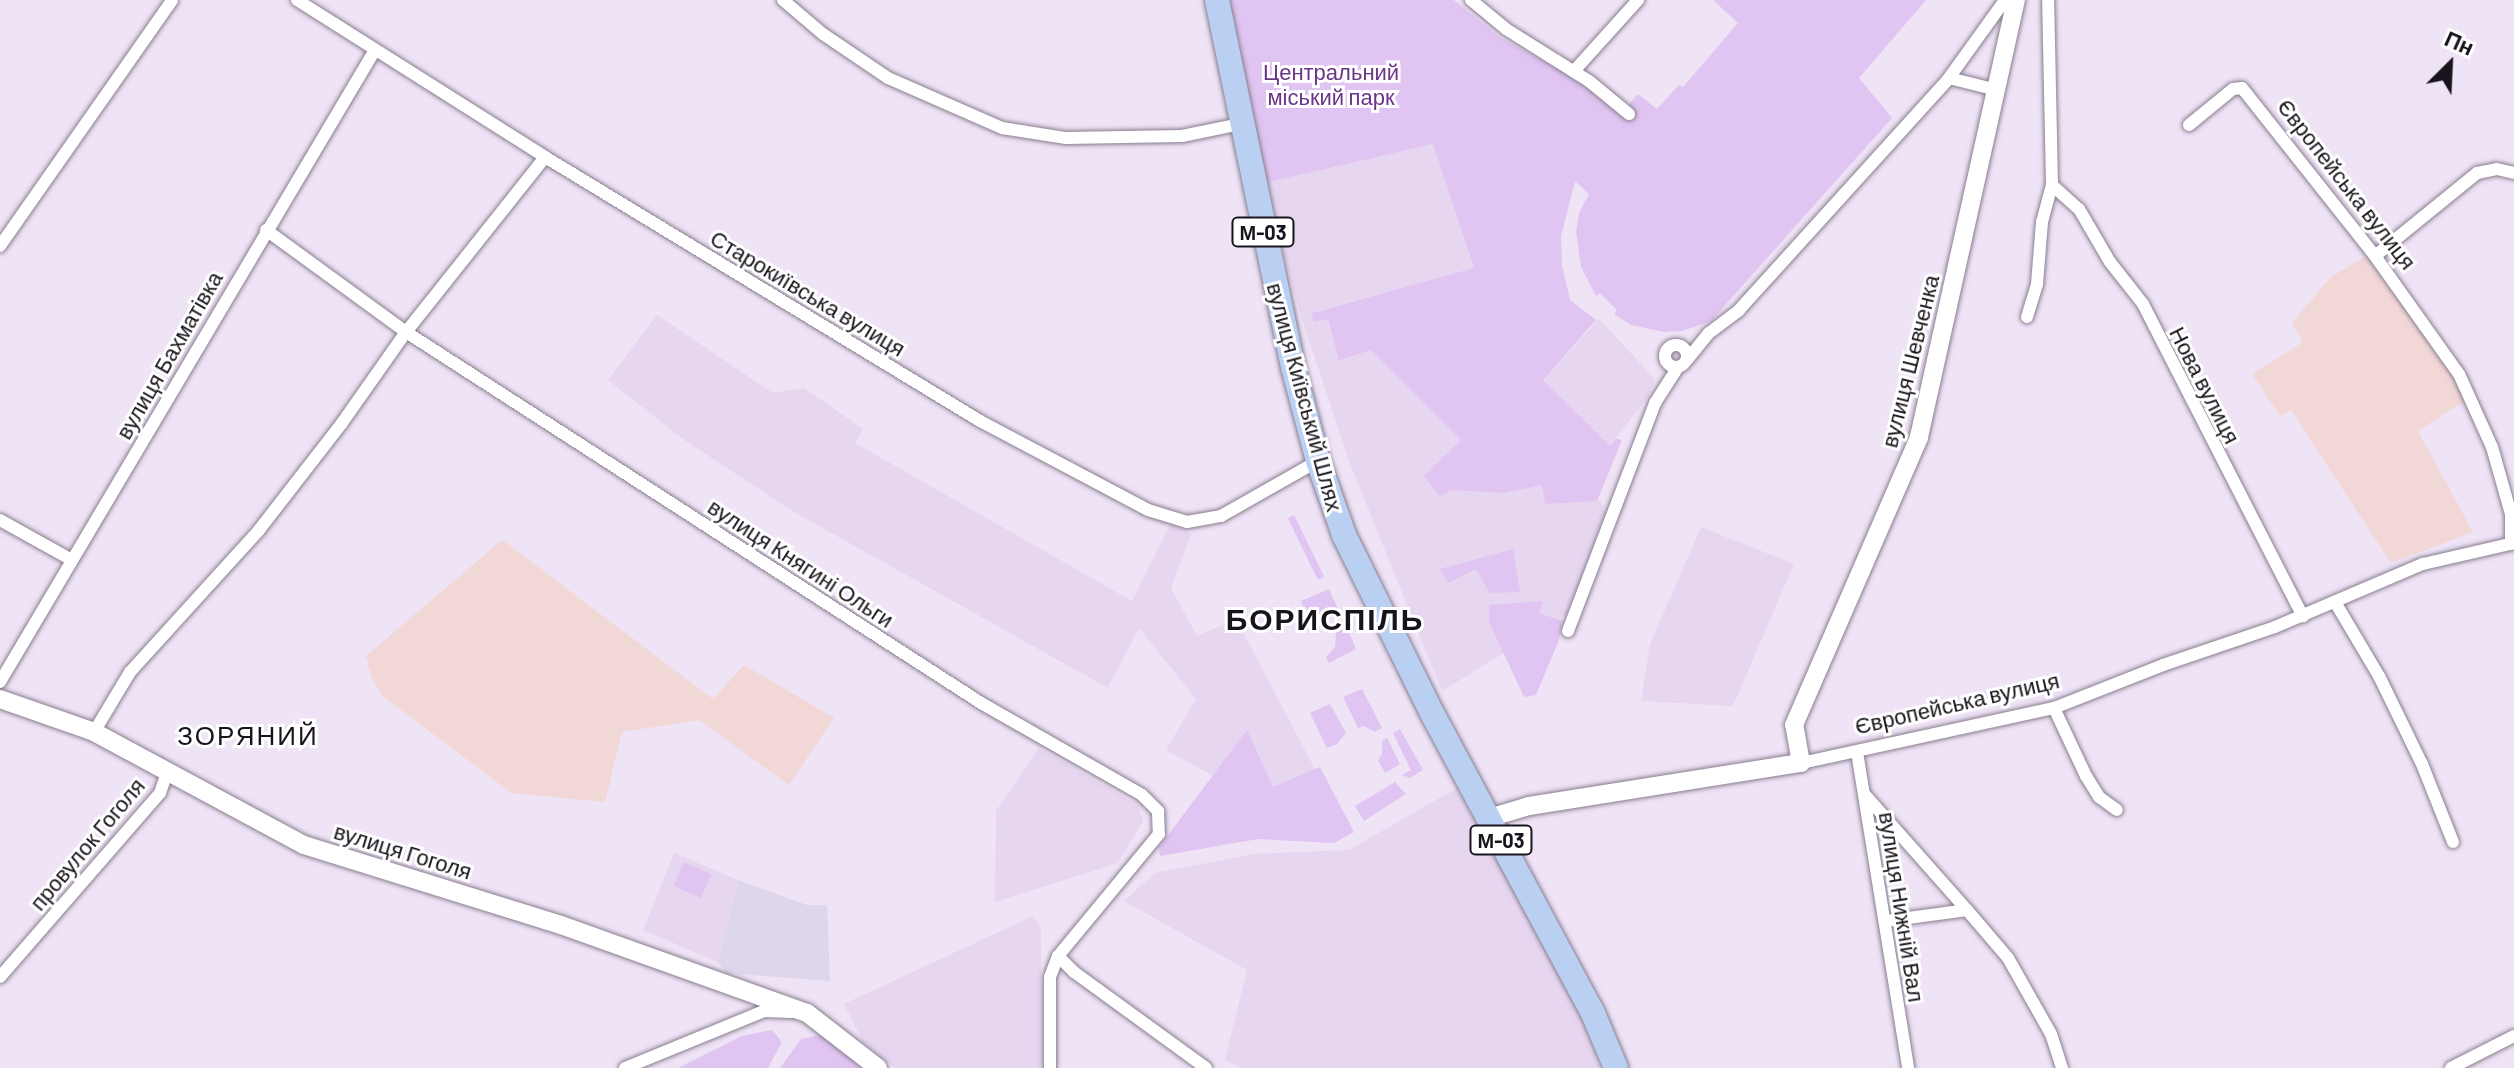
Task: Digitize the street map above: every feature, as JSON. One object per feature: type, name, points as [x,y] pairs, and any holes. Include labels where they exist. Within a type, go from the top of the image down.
[{"type":"highway","name":"вулиця Київський Шлях","points":[[1217,0],[1240,124],[1293,367],[1318,461],[1344,535],[1489,818],[1580,986],[1616,1068]]},
{"type":"main road","name":"вулиця Шевченка","points":[[1801,763],[1794,725],[1919,437],[2016,0]]},
{"type":"main road","name":"вулиця Гоголя","points":[[0,699],[94,732],[304,845],[561,925],[807,1013],[878,1068]]},
{"type":"main road","name":"Європейська вулиця","points":[[1489,818],[1529,806],[1801,763]]},
{"type":"street","points":[[0,246],[172,0]]},
{"type":"street","name":"Старокиївська вулиця","points":[[297,0],[545,157],[980,421],[1148,510],[1187,522],[1221,516],[1318,461]]},
{"type":"street","points":[[783,0],[823,34],[888,78],[1002,128],[1066,138],[1182,136],[1240,124]]},
{"type":"street","points":[[1471,0],[1506,29],[1574,71],[1629,114]]},
{"type":"street","points":[[1574,71],[1638,0]]},
{"type":"street","points":[[1677,363],[1739,310],[1949,78],[2005,0]]},
{"type":"street","points":[[2027,317],[2037,284],[2042,222],[2052,185],[2048,0]]},
{"type":"street","name":"вулиця Бахматівка","points":[[0,682],[375,50]]},
{"type":"street","points":[[1949,78],[1997,90]]},
{"type":"street","name":"Європейська вулиця","points":[[1801,763],[2054,708],[2303,616],[2423,564],[2513,544],[2511,514],[2492,447],[2459,374],[2375,256],[2242,88],[2233,89],[2189,125]]},
{"type":"street","points":[[94,732],[130,672],[259,530],[406,332],[545,157]]},
{"type":"street","points":[[2375,256],[2477,173],[2497,169],[2514,173]]},
{"type":"street","name":"Нова вулиця","points":[[2052,185],[2079,209],[2110,262],[2143,304],[2303,616]]},
{"type":"street","name":"вулиця Княгині Ольги","points":[[266,230],[406,332],[969,695],[1142,795],[1158,811],[1159,834],[1058,956]]},
{"type":"street","points":[[1677,363],[1667,351],[1709,333]]},
{"type":"street","points":[[1568,631],[1665,382],[1686,350],[1677,345]]},
{"type":"street","points":[[0,520],[72,560]]},
{"type":"street","points":[[2335,602],[2391,701],[2422,764],[2453,842]]},
{"type":"street","points":[[2054,708],[2086,776],[2099,797],[2117,810]]},
{"type":"street","name":"вулиця Нижній Вал","points":[[1857,752],[1908,1068]]},
{"type":"street","name":"провулок Гоголя","points":[[0,977],[160,793],[168,770]]},
{"type":"street","points":[[1864,794],[2008,958],[2051,1034],[2062,1068]]},
{"type":"street","points":[[1886,921],[1967,910]]},
{"type":"street","points":[[1050,1068],[1050,977],[1058,956],[1074,972],[1206,1068]]},
{"type":"street","points":[[625,1068],[764,1011],[807,1013]]},
{"type":"street","points":[[2451,1068],[2514,1036]]},
{"type":"shaded area","points":[[1433,144],[1474,269],[1313,312],[1314,322],[1328,319],[1370,349],[1462,440],[1451,490],[1503,493],[1543,485],[1545,504],[1600,500],[1606,512],[1567,614],[1442,691],[1349,461],[1300,313],[1265,183]]},
{"type":"shaded area","points":[[2366,256],[2456,379],[2466,400],[2418,431],[2473,532],[2391,563],[2291,410],[2280,416],[2252,374],[2303,342],[2292,323],[2331,277]]},
{"type":"shaded area","points":[[657,315],[773,393],[804,388],[863,429],[855,443],[1132,601],[1171,523],[1191,534],[1171,588],[1197,636],[1236,619],[1317,773],[1254,798],[1166,750],[1196,699],[1139,628],[1108,688],[794,512],[687,442],[608,380]]},
{"type":"shaded area","points":[[1599,319],[1655,379],[1648,397],[1610,446],[1543,380]]},
{"type":"shaded area","points":[[1701,527],[1794,564],[1733,706],[1641,701],[1650,644]]},
{"type":"shaded area","points":[[502,540],[713,699],[744,665],[834,718],[789,785],[699,720],[622,732],[605,802],[511,793],[383,696],[372,679],[366,656]]},
{"type":"shaded area","points":[[1039,748],[1138,805],[1143,821],[1118,863],[995,902],[996,811]]},
{"type":"shaded area","points":[[1457,788],[1584,1021],[1600,1068],[1242,1068],[1225,1060],[1247,970],[1124,901],[1155,873],[1255,854],[1349,850]]},
{"type":"shaded area","points":[[674,853],[738,880],[718,962],[643,930]]},
{"type":"shaded area","points":[[738,880],[807,905],[827,905],[830,981],[726,973],[718,962]]},
{"type":"shaded area","points":[[1033,916],[1041,928],[1041,1068],[895,1068],[863,1042],[844,1004]]},
{"type":"green space","name":"Центральний міський парк","points":[[1228,0],[1454,0],[1498,36],[1572,77],[1621,113],[1638,94],[1657,109],[1679,85],[1683,87],[1738,23],[1713,0],[1926,0],[1859,78],[1892,118],[1711,321],[1682,331],[1664,332],[1631,325],[1614,314],[1617,310],[1600,293],[1596,296],[1581,267],[1576,232],[1579,213],[1589,194],[1575,181],[1561,236],[1562,265],[1570,300],[1596,320],[1543,380],[1610,446],[1616,439],[1622,440],[1597,501],[1545,504],[1542,485],[1503,493],[1451,490],[1440,497],[1424,476],[1461,440],[1371,350],[1339,360],[1328,319],[1314,322],[1312,313],[1474,268],[1433,144],[1265,183]]},
{"type":"green space","points":[[1294,515],[1324,577],[1318,580],[1288,518]]},
{"type":"green space","points":[[1513,549],[1520,592],[1490,593],[1476,569],[1448,583],[1440,569]]},
{"type":"green space","points":[[1329,589],[1339,611],[1322,617],[1317,610],[1304,609],[1301,601]]},
{"type":"green space","points":[[1543,601],[1539,613],[1562,621],[1559,640],[1536,695],[1524,697],[1489,622],[1489,605]]},
{"type":"green space","points":[[1347,627],[1356,649],[1329,663],[1326,657],[1335,647],[1336,632]]},
{"type":"green space","points":[[1362,689],[1382,728],[1375,732],[1364,726],[1358,728],[1343,697]]},
{"type":"green space","points":[[1330,704],[1346,733],[1337,744],[1327,748],[1310,713]]},
{"type":"green space","points":[[1400,729],[1423,770],[1410,778],[1402,775],[1411,770],[1393,733]]},
{"type":"green space","points":[[1247,730],[1273,787],[1320,767],[1354,832],[1334,843],[1258,839],[1160,856],[1159,847]]},
{"type":"green space","points":[[1387,738],[1400,764],[1385,773],[1378,760],[1382,754],[1382,741]]},
{"type":"green space","points":[[1395,782],[1406,794],[1364,821],[1355,806]]},
{"type":"green space","points":[[684,862],[711,874],[701,898],[673,886]]},
{"type":"green space","points":[[772,1030],[782,1042],[768,1068],[678,1068],[742,1036]]},
{"type":"green space","points":[[821,1035],[864,1068],[780,1068],[801,1039]]},
{"type":"district","name":"БОРИСПІЛЬ","points":[[1325,618]]},
{"type":"district","name":"ЗОРЯНИЙ","points":[[248,735]]}]
